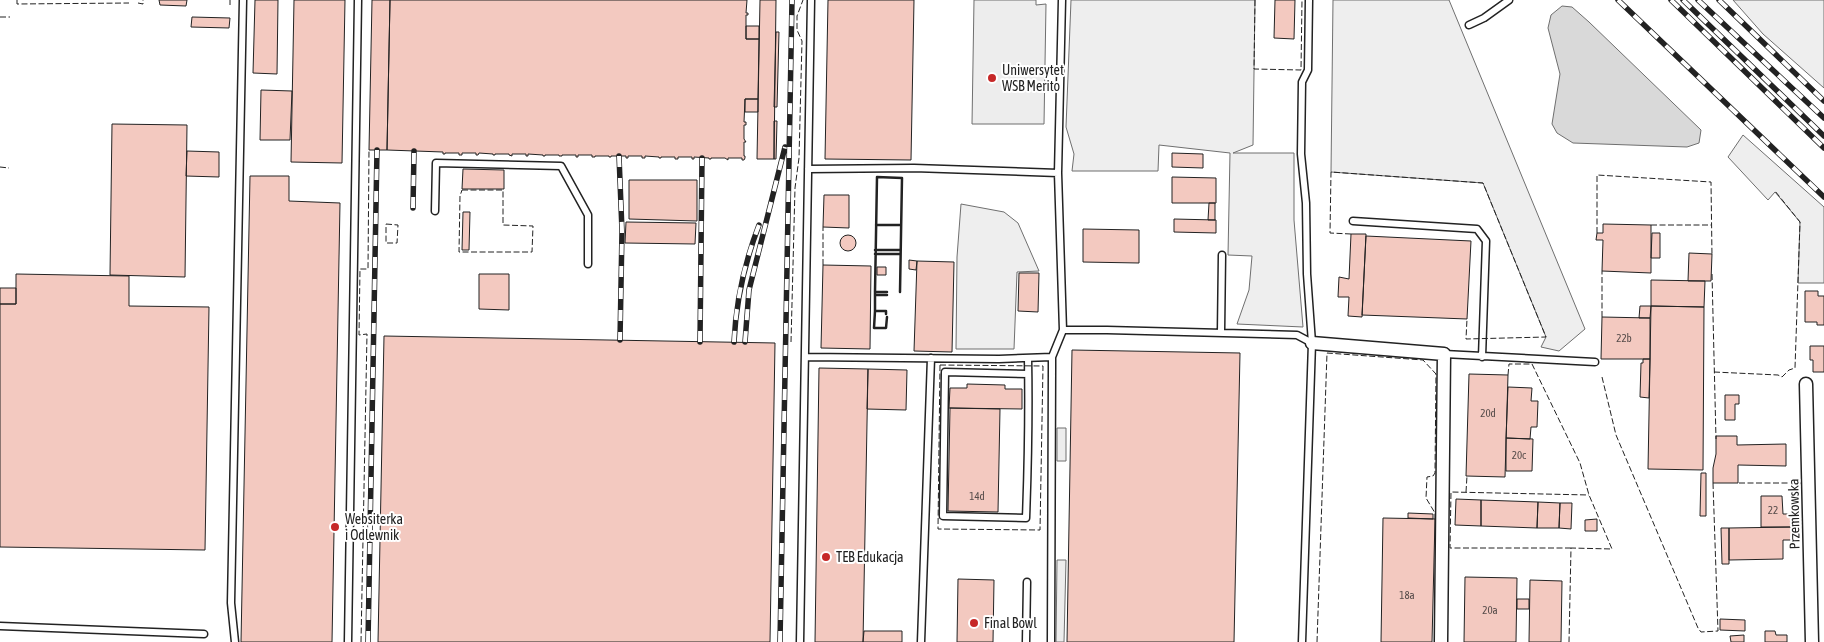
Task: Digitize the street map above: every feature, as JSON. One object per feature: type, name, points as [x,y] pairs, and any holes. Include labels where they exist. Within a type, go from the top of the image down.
[{"type":"street","points":[[1312,343],[1444,354],[1441,642]]},
{"type":"street","name":"Przemkowska","points":[[1806,384],[1812,642]]},
{"type":"lane","points":[[235,642],[231,603],[243,0]]},
{"type":"lane","points":[[348,642],[358,0]]},
{"type":"lane","points":[[800,642],[811,0]]},
{"type":"lane","points":[[1051,642],[1052,357],[1063,330],[1058,173],[1062,0]]},
{"type":"lane","points":[[1302,642],[1312,343],[1307,274],[1306,202],[1301,154],[1302,82],[1308,70],[1309,0]]},
{"type":"lane","points":[[1469,25],[1484,18],[1509,0]]},
{"type":"lane","points":[[435,211],[436,163],[561,166],[588,216],[588,264]]},
{"type":"lane","points":[[808,169],[914,168],[1058,173]]},
{"type":"lane","points":[[1353,221],[1476,229],[1486,241],[1482,357]]},
{"type":"lane","points":[[1222,255],[1222,332]]},
{"type":"lane","points":[[1063,330],[1297,335],[1312,343]]},
{"type":"lane","points":[[1444,354],[1595,362]]},
{"type":"lane","points":[[806,357],[1052,357]]},
{"type":"lane","points":[[921,642],[931,358]]},
{"type":"lane","points":[[1028,358],[1028,374],[1026,518],[943,516],[945,372],[1028,374]]},
{"type":"lane","points":[[1026,642],[1027,582]]},
{"type":"lane","points":[[0,626],[204,634]]},
{"type":"shaded area","points":[[974,0],[1036,0],[1036,5],[1046,4],[1044,124],[972,124]]},
{"type":"shaded area","points":[[1071,0],[1255,0],[1253,145],[1233,153],[1294,153],[1294,220],[1303,327],[1237,324],[1249,290],[1252,256],[1228,255],[1230,153],[1159,145],[1158,171],[1072,171],[1074,154],[1066,127]]},
{"type":"shaded area","points":[[1333,0],[1449,0],[1585,329],[1559,351],[1541,347],[1546,337],[1483,183],[1331,172]]},
{"type":"shaded area","points":[[1733,0],[1824,0],[1824,88],[1763,34]]},
{"type":"shaded area","points":[[1562,6],[1572,7],[1589,22],[1701,130],[1699,143],[1687,147],[1573,143],[1557,133],[1552,124],[1560,74],[1548,28],[1551,15]]},
{"type":"shaded area","points":[[1743,135],[1824,207],[1824,283],[1798,283],[1800,222],[1775,192],[1768,200],[1728,157]]},
{"type":"shaded area","points":[[961,204],[1004,212],[1018,223],[1039,271],[1017,272],[1014,349],[956,349],[957,257]]},
{"type":"shaded area","points":[[1057,428],[1066,428],[1066,461],[1057,461]]},
{"type":"shaded area","points":[[1057,560],[1066,560],[1064,642],[1056,642]]},
{"type":"building","points":[[159,0],[187,0],[186,6],[160,5]]},
{"type":"building","points":[[255,0],[278,0],[277,74],[253,73]]},
{"type":"building","points":[[294,0],[345,0],[342,163],[291,162]]},
{"type":"building","points":[[372,0],[390,0],[387,150],[369,150]]},
{"type":"building","points":[[390,0],[747,0],[746,39],[759,39],[758,99],[745,99],[745,158],[742,160],[742,158],[728,158],[728,160],[725,158],[709,159],[694,157],[694,159],[692,157],[678,157],[678,159],[675,159],[675,157],[659,158],[645,156],[645,158],[642,158],[642,156],[628,156],[628,158],[626,156],[592,157],[592,155],[578,155],[576,157],[576,155],[543,156],[528,154],[526,156],[526,154],[512,154],[512,156],[509,154],[493,155],[479,153],[478,155],[476,153],[462,153],[462,155],[459,155],[459,153],[443,154],[443,152],[387,150]]},
{"type":"building","points":[[760,0],[776,0],[774,159],[757,159]]},
{"type":"building","points":[[828,0],[914,0],[911,160],[825,159]]},
{"type":"building","points":[[1275,0],[1295,0],[1294,39],[1274,38]]},
{"type":"building","points":[[192,17],[230,18],[229,28],[191,27]]},
{"type":"building","points":[[746,26],[759,26],[759,39],[746,39]]},
{"type":"building","points":[[776,32],[779,32],[777,107],[774,107]]},
{"type":"building","points":[[261,90],[292,91],[290,140],[260,140]]},
{"type":"building","points":[[745,99],[758,99],[758,112],[745,112]]},
{"type":"building","points":[[774,121],[777,121],[776,159],[774,159]]},
{"type":"building","points":[[112,124],[187,125],[185,277],[110,275]]},
{"type":"building","points":[[187,151],[219,152],[219,177],[186,176]]},
{"type":"building","points":[[1172,153],[1203,154],[1203,168],[1172,167]]},
{"type":"building","points":[[463,169],[504,170],[504,189],[462,189]]},
{"type":"building","points":[[250,176],[289,176],[289,201],[340,203],[332,642],[241,642]]},
{"type":"building","points":[[1172,177],[1216,178],[1216,203],[1172,203]]},
{"type":"building","points":[[629,180],[697,180],[697,221],[629,219]]},
{"type":"building","points":[[824,195],[849,195],[849,228],[823,227]]},
{"type":"building","points":[[1209,203],[1215,203],[1215,220],[1208,220]]},
{"type":"building","points":[[463,212],[470,212],[469,250],[462,250]]},
{"type":"building","points":[[1174,219],[1216,220],[1216,233],[1174,232]]},
{"type":"building","points":[[626,222],[696,223],[695,244],[625,243]]},
{"type":"building","points":[[1603,224],[1651,225],[1651,273],[1602,271],[1603,240],[1596,240],[1597,233],[1603,233]]},
{"type":"building","points":[[1083,229],[1139,230],[1139,263],[1083,262]]},
{"type":"building","points":[[1652,233],[1660,233],[1660,258],[1651,258]]},
{"type":"building","points":[[1351,234],[1366,234],[1362,317],[1348,316],[1349,297],[1338,297],[1339,277],[1349,279]]},
{"type":"building","points":[[848,235],[856,243],[848,251],[840,243]]},
{"type":"building","points":[[1366,236],[1471,241],[1467,319],[1362,315]]},
{"type":"building","points":[[1689,253],[1712,254],[1711,281],[1688,281]]},
{"type":"building","points":[[909,260],[917,261],[916,270],[909,269]]},
{"type":"building","points":[[917,261],[954,262],[952,352],[914,351]]},
{"type":"building","points":[[823,265],[871,266],[870,349],[821,348]]},
{"type":"building","points":[[877,267],[886,267],[886,275],[877,275]]},
{"type":"building","points":[[1019,273],[1039,273],[1038,312],[1018,311]]},
{"type":"building","points":[[16,274],[129,276],[129,306],[209,307],[205,550],[0,547],[0,304],[16,304]]},
{"type":"building","points":[[479,274],[509,274],[509,310],[479,309]]},
{"type":"building","points":[[1651,280],[1705,281],[1704,307],[1651,306]]},
{"type":"building","points":[[0,288],[16,288],[16,304],[0,304]]},
{"type":"building","points":[[1805,291],[1818,291],[1818,296],[1824,296],[1824,325],[1817,325],[1817,322],[1805,322]]},
{"type":"building","points":[[1640,306],[1651,306],[1650,318],[1639,318]]},
{"type":"building","points":[[1651,306],[1704,307],[1703,470],[1648,469]]},
{"type":"building","points":[[1602,317],[1650,318],[1650,359],[1601,359]]},
{"type":"building","points":[[384,336],[775,343],[770,642],[378,642]]},
{"type":"building","points":[[1810,346],[1824,346],[1824,372],[1813,372],[1813,360],[1810,360]]},
{"type":"building","points":[[1072,350],[1240,353],[1234,642],[1067,642]]},
{"type":"building","points":[[1643,359],[1650,359],[1649,398],[1640,397],[1641,363],[1643,363]]},
{"type":"building","points":[[819,368],[868,369],[863,642],[815,642]]},
{"type":"building","points":[[868,369],[907,370],[906,410],[867,409]]},
{"type":"building","points":[[1469,374],[1508,375],[1505,477],[1466,476]]},
{"type":"building","points":[[967,384],[1005,385],[1005,389],[1022,389],[1022,409],[949,408],[950,388],[967,388]]},
{"type":"building","points":[[1508,387],[1532,388],[1531,401],[1538,401],[1537,427],[1531,427],[1530,439],[1506,438]]},
{"type":"building","points":[[1725,395],[1739,395],[1739,404],[1735,404],[1735,420],[1725,420]]},
{"type":"building","points":[[950,408],[1000,409],[998,512],[948,511]]},
{"type":"building","points":[[1716,436],[1737,436],[1737,445],[1786,444],[1786,466],[1738,465],[1738,483],[1713,483]]},
{"type":"building","points":[[1506,438],[1533,439],[1532,471],[1506,471]]},
{"type":"building","points":[[1701,473],[1706,473],[1706,516],[1700,516]]},
{"type":"building","points":[[1761,496],[1782,496],[1783,514],[1793,514],[1793,527],[1761,527]]},
{"type":"building","points":[[1456,499],[1481,500],[1481,526],[1455,525]]},
{"type":"building","points":[[1481,500],[1538,502],[1537,528],[1481,526]]},
{"type":"building","points":[[1538,502],[1560,503],[1559,528],[1537,528]]},
{"type":"building","points":[[1560,503],[1572,503],[1571,529],[1559,528]]},
{"type":"building","points":[[1408,513],[1433,514],[1433,519],[1408,518]]},
{"type":"building","points":[[1383,518],[1435,519],[1432,642],[1381,642]]},
{"type":"building","points":[[1597,519],[1597,531],[1585,531],[1585,520]]},
{"type":"building","points":[[1793,527],[1794,540],[1783,540],[1783,559],[1729,560],[1729,528]]},
{"type":"building","points":[[1721,528],[1729,528],[1729,564],[1722,564]]},
{"type":"building","points":[[1465,577],[1517,578],[1516,642],[1464,642]]},
{"type":"building","points":[[958,579],[994,580],[993,642],[957,642]]},
{"type":"building","points":[[1530,580],[1562,581],[1561,642],[1529,642]]},
{"type":"building","points":[[1517,599],[1529,599],[1529,609],[1517,609]]},
{"type":"building","points":[[1720,619],[1745,620],[1745,631],[1720,630]]},
{"type":"building","points":[[864,631],[902,631],[902,642],[863,642]]},
{"type":"building","points":[[1765,631],[1775,631],[1776,635],[1787,635],[1787,642],[1765,642]]},
{"type":"building","points":[[1744,635],[1744,642],[1731,642],[1730,636]]},
{"type":"railway","points":[[780,642],[792,0]]},
{"type":"railway","points":[[1618,0],[1824,197]]},
{"type":"railway","points":[[1671,0],[1824,148]]},
{"type":"railway","points":[[1683,0],[1824,136]]},
{"type":"railway","points":[[1698,0],[1824,118]]},
{"type":"railway","points":[[1719,0],[1824,101]]},
{"type":"railway","points":[[745,342],[749,290],[785,147]]},
{"type":"railway","points":[[368,642],[377,150]]},
{"type":"railway","points":[[413,208],[414,151]]},
{"type":"railway","points":[[619,156],[622,231],[620,340]]},
{"type":"railway","points":[[700,342],[702,158]]},
{"type":"railway","points":[[734,342],[742,283],[759,225]]},
{"type":"fence","points":[[17,0],[17,4],[129,3]]},
{"type":"fence","points":[[138,3],[143,4],[143,0]]},
{"type":"fence","points":[[230,0],[230,5]]},
{"type":"fence","points":[[791,342],[795,188],[799,158],[802,41],[797,30],[797,16],[803,0]]},
{"type":"fence","points":[[1255,0],[1254,69],[1301,70],[1302,0]]},
{"type":"fence","points":[[0,17],[10,17]]},
{"type":"fence","points":[[361,642],[367,334],[359,335],[360,269],[368,269],[369,150]]},
{"type":"fence","points":[[0,167],[9,168]]},
{"type":"fence","points":[[1351,234],[1330,233],[1331,172],[1483,183],[1546,337],[1466,339],[1467,319]]},
{"type":"fence","points":[[1597,233],[1597,175],[1711,182],[1712,256]]},
{"type":"fence","points":[[462,190],[503,190],[503,225],[533,226],[532,252],[459,252],[460,196],[462,190]]},
{"type":"fence","points":[[1714,372],[1778,375],[1782,377],[1789,370],[1795,368],[1800,222],[1775,191]]},
{"type":"fence","points":[[386,224],[398,225],[397,243],[386,243],[386,224]]},
{"type":"fence","points":[[1651,225],[1711,225]]},
{"type":"fence","points":[[823,227],[823,265]]},
{"type":"fence","points":[[1602,271],[1602,317]]},
{"type":"fence","points":[[1712,274],[1716,439]]},
{"type":"fence","points":[[1317,642],[1327,353],[1423,360],[1436,374],[1435,473],[1433,476],[1427,477],[1426,498],[1435,513],[1435,519]]},
{"type":"fence","points":[[1508,375],[1509,364],[1532,364],[1580,463],[1589,495],[1612,549],[1571,548],[1569,642]]},
{"type":"fence","points":[[940,365],[1043,366],[1040,530],[938,529],[940,365]]},
{"type":"fence","points":[[1602,377],[1616,435],[1701,632],[1718,631],[1713,483]]},
{"type":"fence","points":[[1466,492],[1467,476]]},
{"type":"fence","points":[[1739,483],[1801,483]]},
{"type":"fence","points":[[1571,548],[1450,548],[1451,492],[1589,495]]},
{"type":"wall","points":[[875,292],[877,177],[902,178],[900,292]]},
{"type":"wall","points":[[876,225],[901,225]]},
{"type":"wall","points":[[875,250],[900,250]]},
{"type":"wall","points":[[875,254],[900,254]]},
{"type":"wall","points":[[875,311],[875,292],[887,292]]},
{"type":"wall","points":[[875,295],[887,295]]},
{"type":"wall","points":[[886,314],[886,311],[875,311],[874,328],[886,328],[887,317]]},
{"type":"place","name":"Uniwersytet WSB Merito","points":[[992,78]]},
{"type":"place","name":"Websiterka i Odlewnik","points":[[335,527]]},
{"type":"place","name":"TEB Edukacja","points":[[826,557]]},
{"type":"place","name":"Final Bowl","points":[[974,623]]}]
